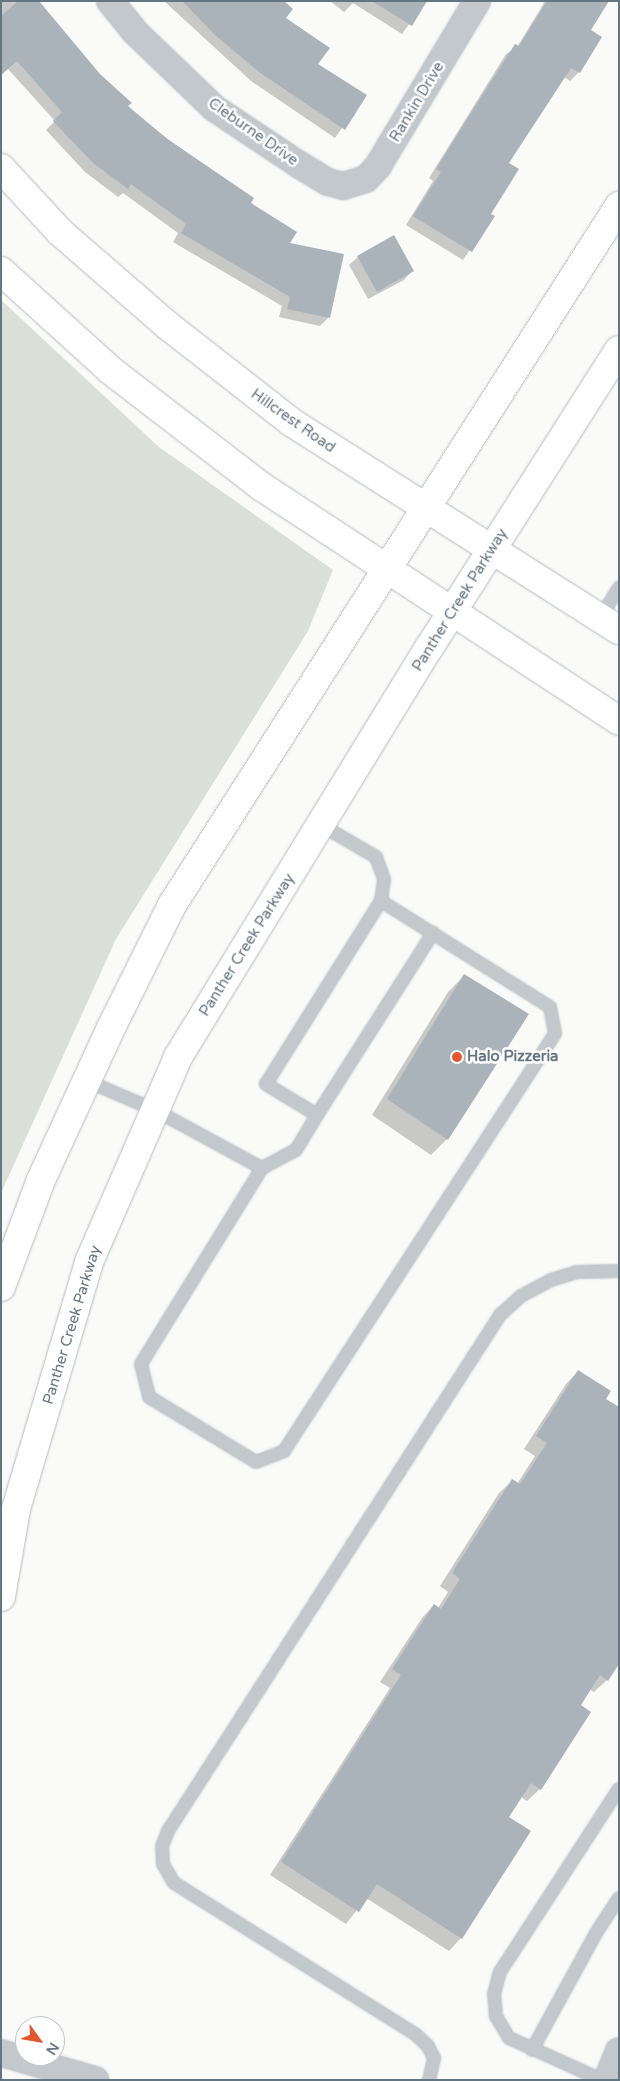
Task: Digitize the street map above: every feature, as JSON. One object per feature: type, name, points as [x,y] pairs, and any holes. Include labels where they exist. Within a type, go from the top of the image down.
[{"type":"main road","name":"Hillcrest Road","points":[[1,168],[60,232],[167,325],[291,422],[609,624]]},
{"type":"main road","points":[[1,1287],[42,1180],[87,1081],[172,905],[424,508],[619,206]]},
{"type":"main road","points":[[1,271],[110,370],[262,487],[454,611],[619,721]]},
{"type":"main road","name":"Panther Creek Parkway","points":[[1,1596],[16,1509],[89,1262],[178,1057],[492,549],[619,350]]},
{"type":"street","name":"Cleburne Drive","points":[[110,1],[134,31],[214,108],[298,164],[328,182],[342,186]]},
{"type":"street","name":"Rankin Drive","points":[[342,186],[366,180],[378,166],[478,1]]},
{"type":"street","points":[[606,2080],[619,2052]]},
{"type":"street","points":[[1,2054],[96,2080]]},
{"type":"lane","points":[[609,624],[619,587]]},
{"type":"lane","points":[[317,1115],[266,1084],[381,901],[384,879],[376,857],[321,824]]},
{"type":"lane","points":[[381,901],[433,933],[550,1007],[554,1033],[284,1451],[256,1462],[149,1397],[142,1364],[262,1168],[296,1150],[433,933]]},
{"type":"lane","points":[[87,1081],[155,1110],[262,1168]]},
{"type":"lane","points":[[428,2080],[434,2058],[422,2040],[174,1882],[163,1864],[162,1846],[168,1831],[500,1315],[521,1296],[550,1280],[577,1272],[619,1272]]},
{"type":"lane","points":[[602,2080],[509,2038],[496,2016],[494,1994],[500,1972],[619,1789]]},
{"type":"lane","points":[[532,2050],[596,1934],[619,1898]]},
{"type":"shaded area","points":[[1,300],[159,447],[333,570],[308,631],[116,939],[1,1193]]},
{"type":"building","points":[[18,1],[39,1],[100,74],[132,103],[128,106],[166,138],[254,198],[251,203],[297,232],[290,243],[344,254],[330,318],[287,309],[290,297],[181,233],[186,224],[131,184],[128,189],[93,163],[53,121],[62,112],[17,61],[1,75],[1,16]]},
{"type":"building","points":[[182,1],[284,1],[293,9],[286,18],[330,48],[318,64],[367,95],[345,130],[259,72],[215,35]]},
{"type":"building","points":[[372,1],[427,1],[412,26]]},
{"type":"building","points":[[547,1],[609,1],[591,30],[602,37],[580,73],[571,68],[509,163],[519,169],[491,214],[495,216],[472,252],[413,216],[441,172],[436,169],[459,132],[515,44],[519,46]]},
{"type":"building","points":[[394,235],[414,271],[377,292],[357,256]]},
{"type":"building","name":"Halo Pizzeria","points":[[464,974],[529,1014],[448,1140],[387,1099]]},
{"type":"building","points":[[578,1370],[611,1391],[606,1399],[619,1407],[619,1664],[608,1681],[600,1675],[581,1705],[591,1712],[541,1790],[531,1783],[509,1817],[531,1831],[462,1939],[377,1884],[359,1912],[281,1862],[401,1675],[392,1669],[434,1604],[441,1609],[460,1579],[452,1573],[512,1479],[520,1484],[547,1443],[536,1436]]},
{"type":"place","name":"Halo Pizzeria","points":[[457,1057]]}]
